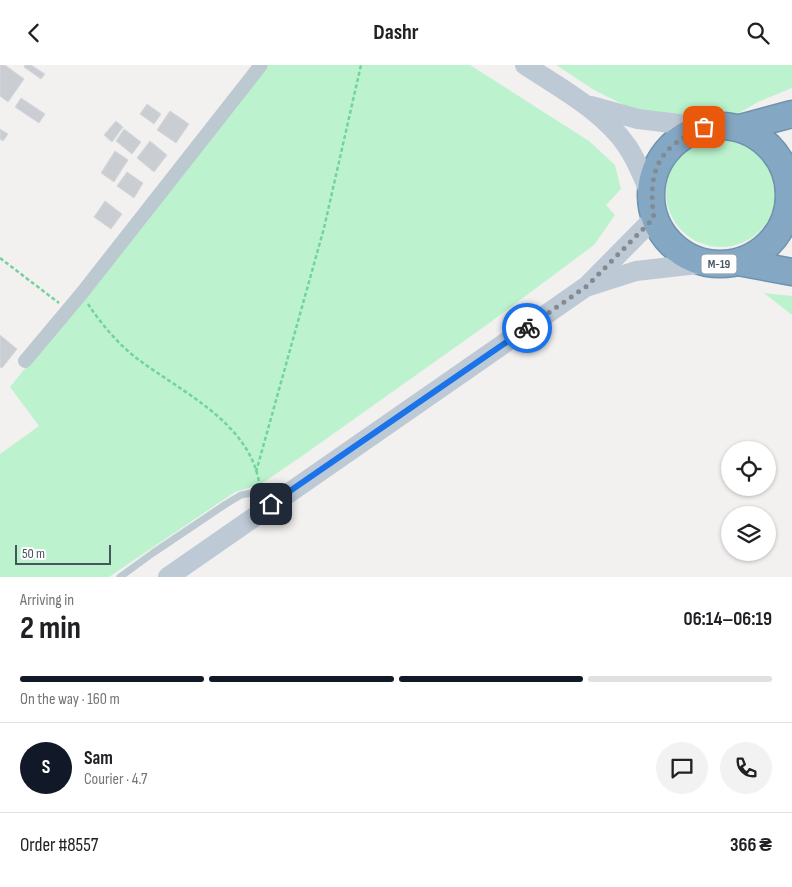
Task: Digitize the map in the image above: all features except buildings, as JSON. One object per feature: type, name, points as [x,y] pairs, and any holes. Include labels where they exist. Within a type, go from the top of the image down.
[{"type":"highway","name":"М-19","points":[[740,128],[792,114]]},
{"type":"highway","name":"М-19","points":[[738,262],[756,255],[770,243],[782,228],[790,214],[790,180],[772,149],[758,136],[740,128],[722,125],[704,127],[683,136],[666,152],[655,172],[652,206],[666,239],[684,254],[706,263],[738,262],[792,272]]},
{"type":"main road","points":[[525,65],[581,102]]},
{"type":"main road","name":"М-19","points":[[581,102],[628,117],[704,127]]},
{"type":"main road","name":"М-19","points":[[581,102],[627,146],[652,206]]},
{"type":"main road","points":[[587,286],[652,206]]},
{"type":"main road","points":[[168,577],[266,497],[587,286],[636,271],[706,263]]},
{"type":"street","points":[[25,361],[82,293],[261,65]]},
{"type":"lane","points":[[120,577],[152,553],[241,495],[266,497]]},
{"type":"path","points":[[256,472],[324,229],[361,65]]},
{"type":"path","points":[[0,258],[69,309]]},
{"type":"path","points":[[82,293],[94,313],[128,351],[187,392],[221,419],[246,451],[266,497]]},
{"type":"green space","points":[[269,65],[470,65],[589,141],[615,165],[621,189],[606,205],[615,215],[594,245],[488,324],[261,484],[235,492],[109,577],[0,577],[0,454],[39,426],[10,387]]},
{"type":"green space","points":[[556,65],[792,65],[792,88],[758,102],[739,113],[644,115],[594,90]]},
{"type":"green space","points":[[721,137],[742,141],[760,153],[772,171],[776,192],[772,213],[760,231],[742,243],[721,247],[700,243],[682,231],[670,213],[666,192],[670,171],[682,153],[700,141]]},
{"type":"green space","points":[[764,293],[792,296],[792,315]]},
{"type":"way so far","points":[[527,328],[587,286],[654,218],[650,195],[655,172],[666,152],[683,136],[704,127]]},
{"type":"route","points":[[271,504],[527,328]]}]
